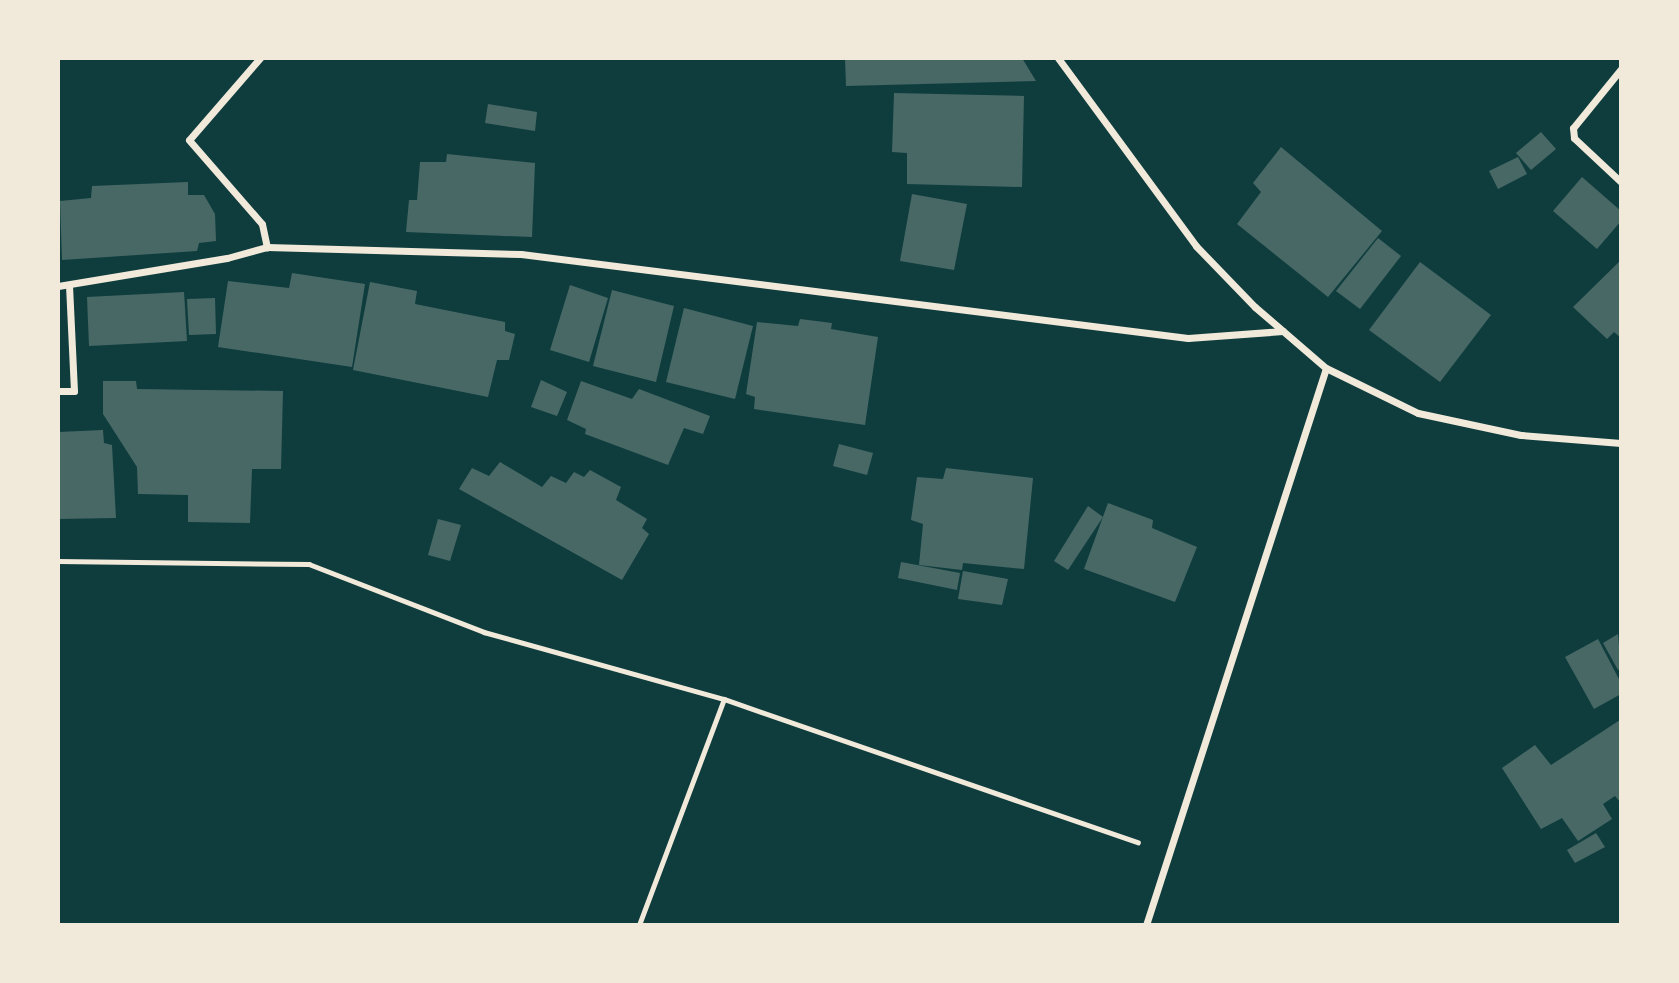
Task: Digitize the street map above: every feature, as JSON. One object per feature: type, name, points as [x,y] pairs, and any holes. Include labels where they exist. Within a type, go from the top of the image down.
[{"type":"street","points":[[260,58],[189,140],[262,224],[267,247]]},
{"type":"street","points":[[1058,58],[1196,246],[1283,331],[1326,368],[1418,413],[1521,435],[1621,443]]},
{"type":"street","points":[[1621,69],[1573,128],[1574,138],[1621,182]]},
{"type":"street","points":[[58,286],[228,258],[267,247],[521,254],[1188,338],[1283,331]]},
{"type":"street","points":[[58,391],[74,391],[69,286]]},
{"type":"street","points":[[1146,925],[1315,414],[1326,368]]},
{"type":"path","points":[[58,561],[309,564],[484,632],[724,699],[1168,852]]},
{"type":"path","points":[[639,925],[724,699]]},
{"type":"building","points":[[845,58],[1022,58],[1036,81],[846,86]]},
{"type":"building","points":[[894,93],[1024,96],[1022,187],[907,184],[907,153],[892,152]]},
{"type":"building","points":[[488,104],[537,112],[535,131],[485,123]]},
{"type":"building","points":[[1541,132],[1556,149],[1531,170],[1516,153]]},
{"type":"building","points":[[1281,147],[1382,231],[1328,297],[1237,224],[1261,192],[1253,183]]},
{"type":"building","points":[[447,154],[535,163],[532,237],[406,232],[409,200],[417,200],[420,162],[446,162]]},
{"type":"building","points":[[1518,157],[1527,174],[1498,189],[1489,171]]},
{"type":"building","points":[[1582,177],[1621,211],[1621,221],[1597,249],[1553,211]]},
{"type":"building","points":[[188,182],[188,195],[204,195],[215,214],[216,241],[199,243],[197,251],[62,260],[60,201],[91,198],[92,186]]},
{"type":"building","points":[[912,194],[967,204],[954,270],[900,261]]},
{"type":"building","points":[[1378,238],[1401,256],[1360,309],[1336,291]]},
{"type":"building","points":[[1621,260],[1621,338],[1614,332],[1607,339],[1573,307]]},
{"type":"building","points":[[1420,262],[1491,315],[1440,382],[1369,330]]},
{"type":"building","points":[[292,273],[365,284],[352,367],[218,347],[228,281],[289,288]]},
{"type":"building","points":[[370,282],[417,291],[415,304],[505,322],[505,331],[515,334],[509,360],[497,360],[488,397],[353,370]]},
{"type":"building","points":[[570,285],[608,298],[589,362],[550,350]]},
{"type":"building","points":[[612,290],[674,306],[656,382],[593,366]]},
{"type":"building","points":[[184,292],[187,341],[89,346],[87,297]]},
{"type":"building","points":[[215,298],[216,334],[189,335],[187,299]]},
{"type":"building","points":[[684,308],[753,326],[735,399],[666,382]]},
{"type":"building","points":[[800,319],[832,323],[831,329],[878,337],[865,425],[754,409],[755,397],[746,394],[757,322],[798,326]]},
{"type":"building","points":[[541,380],[567,392],[557,416],[531,407]]},
{"type":"building","points":[[103,381],[136,381],[137,389],[283,391],[281,469],[252,469],[250,523],[188,522],[188,495],[138,494],[137,467],[103,414]]},
{"type":"building","points":[[581,381],[632,399],[639,389],[710,416],[703,434],[684,428],[668,465],[585,434],[586,429],[567,420]]},
{"type":"building","points":[[103,430],[104,443],[112,445],[116,518],[58,519],[58,432]]},
{"type":"building","points":[[839,444],[873,453],[867,475],[833,466]]},
{"type":"building","points":[[500,462],[542,487],[551,476],[566,483],[574,472],[584,477],[590,470],[621,487],[616,500],[647,519],[642,528],[649,534],[622,580],[459,489],[472,468],[489,476]]},
{"type":"building","points":[[946,468],[1033,478],[1024,569],[963,563],[962,570],[919,565],[923,524],[911,520],[917,477],[943,479]]},
{"type":"building","points":[[1108,503],[1153,520],[1152,528],[1197,547],[1175,602],[1084,569]]},
{"type":"building","points":[[1088,506],[1103,517],[1068,570],[1054,561]]},
{"type":"building","points":[[438,519],[461,525],[450,561],[428,555]]},
{"type":"building","points":[[901,562],[960,573],[957,590],[898,578]]},
{"type":"building","points":[[963,571],[1008,579],[1002,605],[958,599]]},
{"type":"building","points":[[1618,634],[1621,668],[1618,670],[1603,643]]},
{"type":"building","points":[[1598,639],[1621,683],[1621,694],[1594,709],[1565,657]]},
{"type":"building","points":[[1620,720],[1621,803],[1615,796],[1603,804],[1612,819],[1578,841],[1562,818],[1541,829],[1502,768],[1535,745],[1551,765]]},
{"type":"building","points":[[1596,833],[1605,847],[1575,863],[1567,850]]}]
